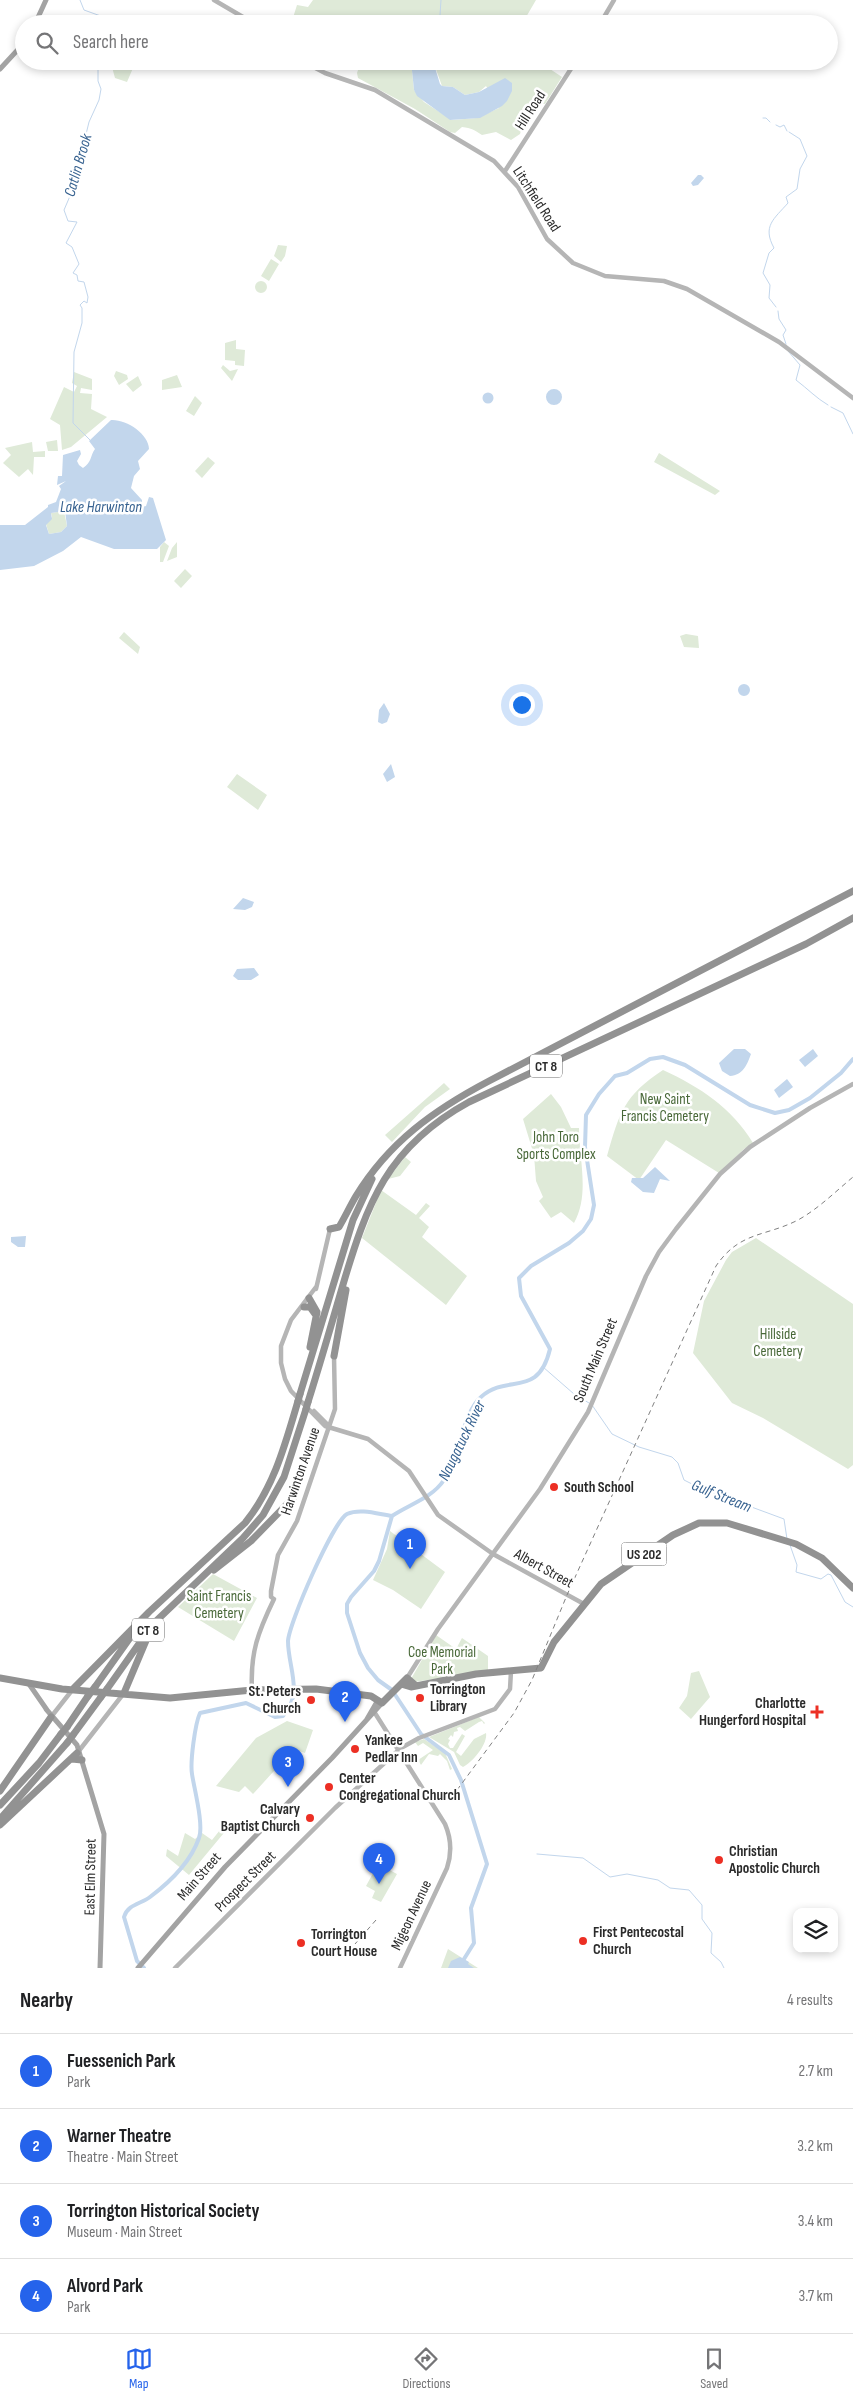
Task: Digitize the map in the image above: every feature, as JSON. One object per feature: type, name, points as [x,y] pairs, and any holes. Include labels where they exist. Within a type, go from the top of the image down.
[{"type":"highway","name":"CT 8","points":[[0,1805],[39,1763],[67,1727],[150,1612],[245,1523],[265,1494],[276,1471],[353,1220],[372,1180],[390,1152],[420,1122],[453,1099],[853,891]]},
{"type":"highway","name":"CT 8","points":[[0,1819],[72,1740],[148,1630],[168,1608],[215,1567],[254,1527],[272,1501],[282,1480],[307,1405],[355,1244],[369,1206],[387,1174],[410,1147],[437,1121],[486,1094],[806,944],[853,918]]},
{"type":"highway","points":[[330,1229],[340,1227],[356,1194],[390,1152]]},
{"type":"highway","points":[[334,1356],[355,1244]]},
{"type":"highway","points":[[304,1379],[317,1312],[310,1298]]},
{"type":"highway","points":[[304,1307],[313,1309],[315,1320]]},
{"type":"highway","points":[[215,1567],[251,1541],[294,1498]]},
{"type":"highway","name":"US 202","points":[[0,1678],[72,1691],[170,1698],[293,1688],[388,1693],[415,1685],[538,1669],[544,1666],[554,1642],[606,1580],[688,1526],[707,1521],[727,1523],[788,1541],[822,1558],[853,1588]]},
{"type":"highway","points":[[124,1695],[141,1650],[168,1608]]},
{"type":"highway","points":[[72,1691],[150,1612]]},
{"type":"highway","points":[[0,1791],[52,1716]]},
{"type":"highway","points":[[0,1825],[78,1756]]},
{"type":"main road","points":[[39,15],[46,0]]},
{"type":"main road","points":[[214,0],[240,15]]},
{"type":"main road","points":[[605,15],[614,0]]},
{"type":"main road","points":[[0,69],[15,53]]},
{"type":"main road","name":"Litchfield Road","points":[[319,70],[375,90],[479,151],[505,171],[518,187],[547,239],[573,263],[605,276],[664,281],[688,289],[779,342],[853,398]]},
{"type":"main road","name":"Hill Road","points":[[505,171],[570,70]]},
{"type":"main road","name":"South Main Street","points":[[388,1693],[438,1629],[540,1490],[592,1406],[646,1276],[659,1252],[676,1229],[720,1174],[750,1147],[810,1108],[853,1084]]},
{"type":"main road","points":[[329,1426],[295,1392],[288,1380],[284,1364],[288,1331],[316,1287],[330,1229]]},
{"type":"main road","points":[[310,1298],[285,1330],[281,1346],[280,1363],[291,1391],[325,1426],[329,1426]]},
{"type":"main road","name":"Harwinton Avenue","points":[[252,1690],[251,1660],[253,1649],[260,1627],[274,1599],[271,1597],[270,1591],[278,1555],[297,1521],[335,1409],[334,1356]]},
{"type":"main road","name":"Albert Street","points":[[329,1426],[368,1439],[408,1471],[431,1508],[442,1518],[493,1554],[584,1604]]},
{"type":"main road","points":[[294,1498],[303,1503]]},
{"type":"main road","name":"Prospect Street","points":[[176,1968],[335,1808],[399,1750],[418,1738],[495,1709],[510,1689],[511,1671]]},
{"type":"main road","name":"East Elm Street","points":[[29,1684],[46,1709],[72,1740],[104,1834],[100,1968]]},
{"type":"main road","points":[[52,1716],[72,1691]]},
{"type":"main road","name":"Main Street","points":[[140,1966],[220,1872],[256,1833],[332,1758],[367,1720],[388,1693]]},
{"type":"main road","points":[[78,1756],[87,1740],[124,1695]]},
{"type":"main road","name":"Migeon Avenue","points":[[373,1710],[448,1832],[450,1858],[445,1874],[400,1968]]},
{"type":"main road","name":"East Elm Street","points":[[52,1716],[72,1743],[78,1756]]},
{"type":"main road","points":[[72,1740],[81,1743],[87,1740]]},
{"type":"green space","points":[[313,0],[536,0],[527,15],[294,15],[297,5],[308,7]]},
{"type":"green space","points":[[113,70],[132,70],[127,82],[115,78]]},
{"type":"green space","points":[[358,70],[412,70],[414,90],[424,102],[452,120],[477,118],[499,108],[486,86],[479,92],[465,95],[453,87],[442,86],[436,70],[552,70],[562,77],[545,104],[534,102],[529,104],[520,134],[511,140],[496,132],[482,135],[465,127],[462,127],[455,133],[450,132],[415,109],[358,78]]},
{"type":"green space","points":[[278,245],[287,246],[285,256],[281,262],[274,256]]},
{"type":"green space","points":[[271,259],[279,264],[269,281],[261,276]]},
{"type":"green space","points":[[261,281],[267,287],[261,293],[255,287]]},
{"type":"green space","points":[[236,340],[236,349],[245,350],[244,366],[235,365],[235,361],[225,360],[225,343]]},
{"type":"green space","points":[[223,365],[230,371],[238,369],[232,381],[221,368]]},
{"type":"green space","points":[[116,371],[127,375],[128,379],[119,385],[114,376]]},
{"type":"green space","points":[[74,372],[92,379],[92,390],[81,388],[80,393],[92,394],[91,409],[107,417],[71,447],[62,450],[60,425],[50,419],[64,387],[74,392],[77,386],[72,383]]},
{"type":"green space","points":[[177,375],[182,387],[162,390],[162,380]]},
{"type":"green space","points":[[138,376],[142,385],[133,392],[126,384]]},
{"type":"green space","points":[[195,396],[202,403],[194,416],[186,411]]},
{"type":"green space","points":[[57,440],[58,451],[48,451],[46,442]]},
{"type":"green space","points":[[32,442],[33,452],[45,451],[45,457],[34,457],[33,475],[28,469],[19,477],[3,463],[11,455],[5,448]]},
{"type":"green space","points":[[659,453],[720,491],[715,495],[654,462]]},
{"type":"green space","points":[[208,457],[215,463],[202,478],[195,471]]},
{"type":"green space","points":[[64,511],[67,526],[61,532],[49,534],[46,524],[52,517],[51,513]]},
{"type":"green space","points":[[164,542],[169,546],[163,562],[160,562],[160,547]]},
{"type":"green space","points":[[177,542],[177,557],[167,561],[172,548]]},
{"type":"green space","points":[[185,569],[192,576],[181,588],[174,581]]},
{"type":"green space","points":[[124,632],[140,647],[138,654],[119,638]]},
{"type":"green space","points":[[686,634],[698,636],[699,648],[684,647],[680,636]]},
{"type":"green space","points":[[237,774],[267,795],[258,810],[227,787]]},
{"type":"green space","name":"New Saint Francis Cemetery","points":[[663,1070],[702,1091],[714,1100],[735,1119],[753,1143],[719,1173],[666,1140],[639,1180],[607,1156],[625,1106],[640,1088]]},
{"type":"green space","points":[[444,1083],[450,1089],[425,1107],[392,1142],[385,1135]]},
{"type":"green space","name":"John Toro Sports Complex","points":[[551,1094],[561,1107],[571,1128],[579,1128],[583,1189],[582,1201],[574,1223],[561,1212],[551,1218],[539,1201],[543,1197],[536,1181],[534,1155],[523,1119]]},
{"type":"green space","points":[[405,1157],[411,1162],[400,1176],[388,1179]]},
{"type":"green space","points":[[381,1190],[416,1215],[426,1203],[430,1206],[419,1218],[429,1227],[422,1237],[467,1276],[446,1305],[362,1238]]},
{"type":"green space","name":"Hillside Cemetery","points":[[756,1238],[853,1304],[853,1465],[848,1469],[763,1418],[732,1403],[693,1353],[704,1301],[726,1260],[732,1252]]},
{"type":"green space","points":[[390,1531],[445,1572],[421,1609],[393,1590],[373,1580],[387,1549]]},
{"type":"green space","name":"Saint Francis Cemetery","points":[[213,1574],[257,1598],[234,1641],[178,1607]]},
{"type":"green space","name":"Coe Memorial Park","points":[[436,1635],[456,1649],[462,1638],[488,1656],[488,1671],[414,1682],[411,1679]]},
{"type":"green space","points":[[699,1671],[710,1697],[691,1719],[679,1708],[687,1696],[691,1673]]},
{"type":"green space","points":[[479,1717],[485,1723],[484,1724],[482,1721],[479,1722],[465,1731],[460,1727],[457,1728],[458,1731],[454,1732],[453,1737],[451,1735],[448,1739],[450,1740],[448,1744],[450,1748],[453,1748],[462,1734],[465,1736],[456,1752],[461,1756],[474,1739],[486,1733],[485,1742],[479,1752],[463,1767],[460,1765],[454,1752],[429,1737]]},
{"type":"green space","points":[[287,1721],[313,1730],[305,1753],[294,1749],[253,1794],[245,1786],[239,1792],[216,1786],[256,1738]]},
{"type":"green space","points":[[424,1739],[445,1753],[452,1769],[450,1770],[447,1761],[440,1754],[438,1756],[429,1754],[421,1765],[418,1760],[433,1750],[423,1743],[418,1746],[415,1742]]},
{"type":"green space","points":[[224,1825],[228,1828],[189,1875],[166,1856],[167,1849],[178,1856],[185,1833],[195,1839],[202,1833],[212,1840]]},
{"type":"green space","points":[[378,1864],[397,1874],[381,1902],[372,1898],[375,1891],[366,1886]]},
{"type":"green space","points":[[448,1949],[478,1968],[441,1968]]},
{"type":"water","points":[[412,70],[436,70],[442,86],[453,87],[465,95],[479,92],[505,78],[512,83],[512,91],[507,101],[502,106],[480,118],[450,120],[417,96],[414,90]]},
{"type":"water","points":[[698,175],[704,178],[698,185],[693,186],[691,183]]},
{"type":"water","points":[[551,389],[557,389],[562,394],[560,403],[551,405],[546,400],[546,394]]},
{"type":"water","points":[[488,392],[494,398],[488,404],[482,398]]},
{"type":"water","name":"Lake Harwinton","points":[[111,420],[117,420],[136,428],[145,438],[149,449],[138,461],[140,469],[134,476],[131,488],[142,500],[142,507],[146,506],[149,497],[153,498],[166,540],[157,549],[114,549],[81,537],[63,551],[34,566],[0,570],[0,525],[25,525],[48,507],[48,505],[56,502],[61,489],[59,486],[66,481],[57,485],[58,476],[62,476],[63,455],[80,450],[81,454],[77,461],[83,468],[95,449],[89,441]],"holes":[[[65,511],[67,526],[61,532],[49,534],[46,525],[52,519],[51,513]]]},
{"type":"water","points":[[746,684],[749,685],[749,695],[742,696],[739,695],[738,688],[739,685]]},
{"type":"water","points":[[384,703],[390,714],[387,722],[382,724],[378,722],[379,710]]},
{"type":"water","points":[[391,764],[395,777],[387,782],[383,774]]},
{"type":"water","points":[[243,898],[254,902],[252,907],[245,910],[233,909]]},
{"type":"water","points":[[254,968],[259,975],[251,980],[238,980],[233,976],[237,969]]},
{"type":"water","points":[[734,1049],[745,1049],[751,1054],[741,1072],[730,1076],[722,1071],[719,1063]]},
{"type":"water","points":[[813,1049],[818,1056],[805,1067],[799,1060]]},
{"type":"water","points":[[787,1079],[793,1087],[779,1098],[774,1090]]},
{"type":"water","points":[[655,1167],[670,1181],[660,1179],[654,1193],[643,1192],[631,1182],[632,1178],[643,1178]]},
{"type":"water","points":[[26,1236],[25,1247],[18,1247],[11,1242],[11,1237]]},
{"type":"water","points":[[460,1957],[469,1962],[468,1964],[474,1968],[448,1968],[451,1961]]},
{"type":"waterway","name":"Catlin Brook","points":[[80,0],[84,10],[98,15]]},
{"type":"waterway","points":[[440,15],[441,0]]},
{"type":"waterway","name":"Catlin Brook","points":[[90,440],[73,423],[74,352],[82,323],[82,308],[80,305],[84,301],[87,303],[88,297],[84,282],[78,281],[77,275],[73,273],[79,264],[72,247],[66,243],[77,222],[68,221],[64,210],[70,196],[71,183],[78,167],[89,122],[99,100],[101,89],[98,81],[98,70]]},
{"type":"waterway","points":[[763,118],[770,122]]},
{"type":"waterway","points":[[776,125],[780,127],[784,125],[787,131]]},
{"type":"waterway","points":[[776,307],[769,298],[770,285],[763,273],[769,253],[774,248],[769,228],[774,218],[788,203],[786,197],[797,189],[800,169],[807,156],[800,139],[789,132]]},
{"type":"waterway","points":[[778,311],[779,319],[786,330],[783,335],[786,344]]},
{"type":"waterway","points":[[788,351],[800,365],[796,380],[828,405]]},
{"type":"waterway","points":[[831,407],[843,413],[853,434]]},
{"type":"waterway","name":"Naugatuck River","points":[[392,1516],[433,1492],[444,1480],[454,1460],[465,1424],[475,1404],[481,1397],[501,1386],[530,1380],[538,1374],[545,1364],[550,1349],[521,1296],[519,1278],[531,1266],[569,1243],[583,1231],[591,1219],[594,1205],[585,1147],[586,1115],[599,1094],[615,1076],[627,1073],[650,1059],[663,1057],[685,1065],[750,1105],[775,1113],[789,1110],[810,1098],[841,1073],[853,1059]]},
{"type":"waterway","name":"Gulf Stream","points":[[543,1367],[574,1394],[589,1403]]},
{"type":"waterway","name":"Gulf Stream","points":[[592,1405],[612,1434],[639,1447],[672,1457],[678,1463],[684,1480],[700,1488],[784,1519],[787,1539]]},
{"type":"waterway","points":[[144,1968],[137,1961],[124,1917],[128,1909],[150,1897],[172,1878],[191,1855],[199,1838],[200,1816],[192,1774],[192,1752],[200,1713],[246,1703],[275,1717],[283,1716],[293,1698],[294,1689],[288,1641],[290,1631],[322,1553],[340,1521],[347,1514],[352,1512],[369,1512],[392,1516]]},
{"type":"waterway","points":[[392,1516],[379,1561],[374,1571],[351,1597],[347,1604],[347,1613],[360,1653],[368,1668],[378,1680],[392,1690],[421,1734],[449,1755],[461,1780],[487,1864],[471,1908],[474,1943],[464,1959]]},
{"type":"waterway","name":"Gulf Stream","points":[[790,1545],[797,1565],[796,1572],[821,1579],[828,1574],[831,1575],[845,1602],[853,1607]]},
{"type":"waterway","points":[[537,1854],[583,1858],[610,1877],[627,1874],[658,1880],[670,1888],[689,1890],[702,1905],[702,1919],[712,1933],[711,1953],[721,1962],[724,1968]]},
{"type":"railway","points":[[457,1790],[514,1713],[532,1680],[567,1595],[716,1266],[734,1246],[805,1216],[853,1177]]},
{"type":"railway","points":[[355,1944],[376,1920]]},
{"type":"place","name":"South School","points":[[554,1487]]},
{"type":"place","name":"Fuessenich Park","points":[[410,1569]]},
{"type":"place","name":"Torrington Library","points":[[420,1698]]},
{"type":"place","name":"St. Peters Church","points":[[311,1700]]},
{"type":"place","name":"Charlotte Hungerford Hospital","points":[[817,1712]]},
{"type":"place","name":"Warner Theatre","points":[[345,1722]]},
{"type":"place","name":"Yankee Pedlar Inn","points":[[355,1749]]},
{"type":"place","name":"Torrington Historical Society","points":[[288,1787]]},
{"type":"place","name":"Center Congregational Church","points":[[329,1787]]},
{"type":"place","name":"Calvary Baptist Church","points":[[310,1818]]},
{"type":"place","name":"Christian Apostolic Church","points":[[719,1860]]},
{"type":"place","name":"Alvord Park","points":[[379,1884]]},
{"type":"place","name":"First Pentecostal Church","points":[[583,1941]]},
{"type":"place","name":"Torrington Court House","points":[[301,1943]]}]
